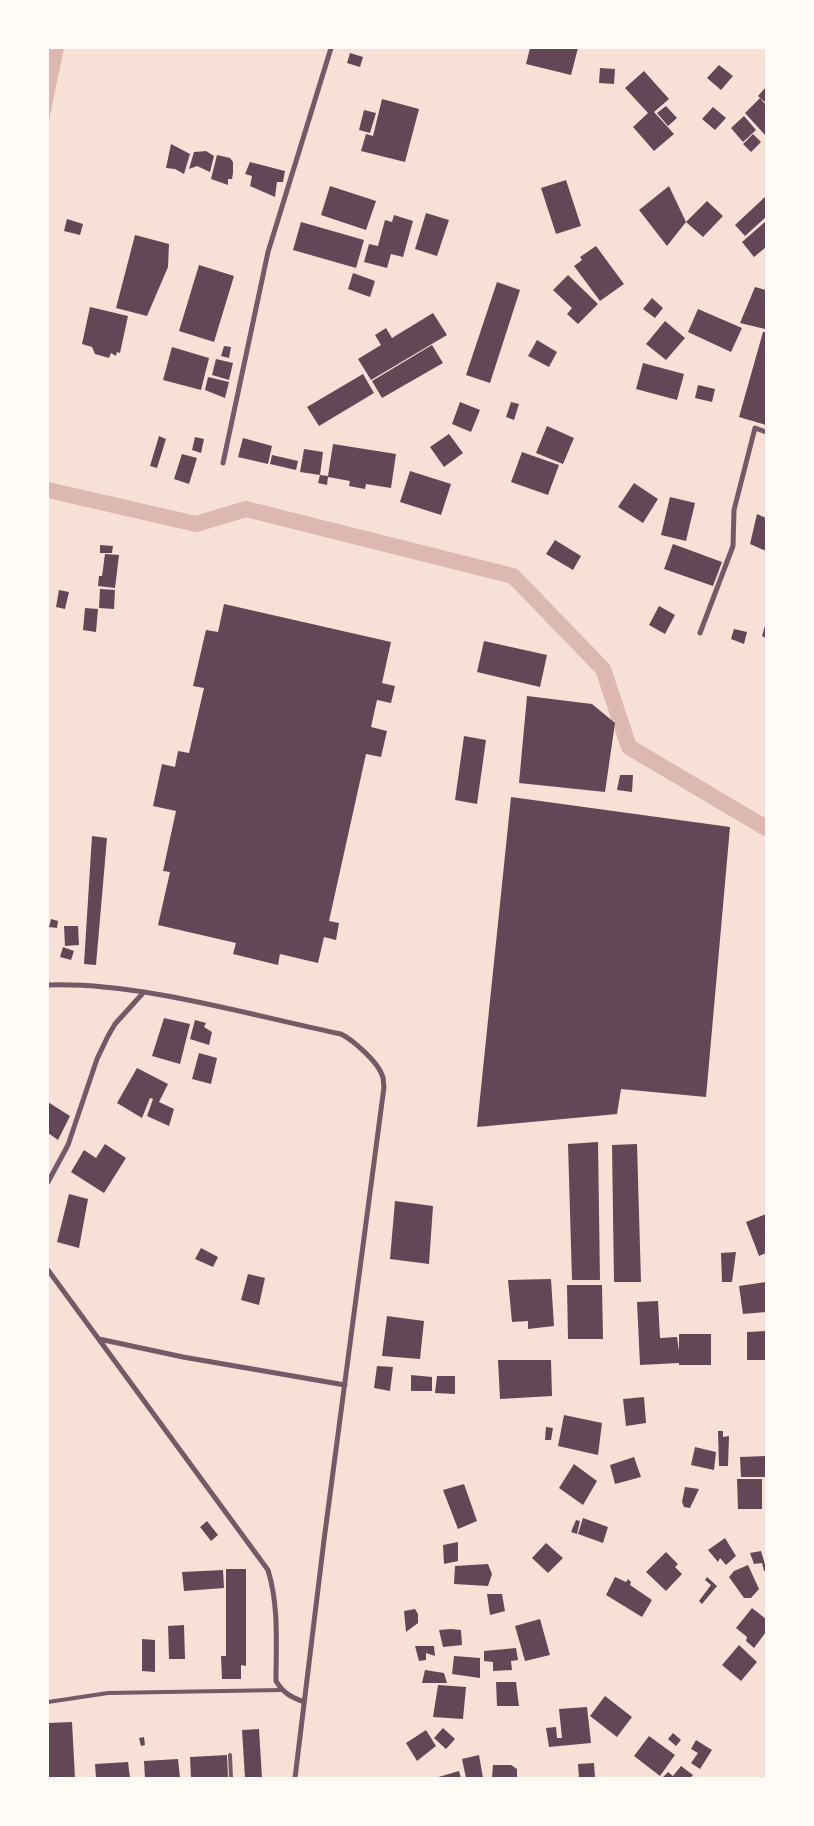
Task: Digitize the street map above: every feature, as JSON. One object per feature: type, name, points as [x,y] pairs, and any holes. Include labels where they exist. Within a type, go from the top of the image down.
[{"type":"street","points":[[222,463],[268,252],[331,48]]},
{"type":"street","points":[[700,633],[733,546],[734,510],[755,428],[766,432]]},
{"type":"street","points":[[48,984],[144,992],[341,1034],[350,1038],[361,1048],[382,1074],[384,1087],[295,1778]]},
{"type":"street","points":[[48,1182],[68,1145],[97,1059],[108,1036],[115,1024],[144,992]]},
{"type":"street","points":[[48,1270],[268,1570],[275,1591],[276,1681],[281,1690],[304,1702]]},
{"type":"street","points":[[99,1339],[183,1357],[345,1386]]},
{"type":"lane","points":[[48,1702],[108,1693],[281,1690]]},
{"type":"lane","points":[[230,1756],[231,1778]]},
{"type":"shaded area","points":[[48,48],[64,48],[48,125]]},
{"type":"building","points":[[530,48],[578,48],[571,75],[526,64]]},
{"type":"building","points":[[350,53],[363,57],[360,67],[347,63]]},
{"type":"building","points":[[719,65],[733,76],[721,90],[707,78]]},
{"type":"building","points":[[600,68],[615,69],[614,84],[599,83]]},
{"type":"building","points":[[644,71],[669,99],[654,112],[674,134],[654,151],[633,127],[648,113],[625,88]]},
{"type":"building","points":[[766,87],[766,103],[758,96]]},
{"type":"building","points":[[760,98],[766,105],[766,136],[745,113]]},
{"type":"building","points":[[382,99],[419,109],[405,162],[361,151],[366,134],[373,136]]},
{"type":"building","points":[[666,106],[677,118],[668,126],[657,113]]},
{"type":"building","points":[[713,107],[726,118],[715,130],[702,119]]},
{"type":"building","points":[[364,110],[376,113],[370,133],[359,130]]},
{"type":"building","points":[[744,116],[756,130],[743,142],[731,128]]},
{"type":"building","points":[[753,134],[761,142],[751,152],[743,144]]},
{"type":"building","points":[[171,144],[190,154],[184,174],[175,169],[166,168]]},
{"type":"building","points":[[206,151],[214,156],[210,172],[197,166],[189,169],[194,152]]},
{"type":"building","points":[[217,155],[230,158],[233,162],[232,179],[228,179],[228,185],[211,179]]},
{"type":"building","points":[[250,162],[285,171],[283,182],[277,182],[275,197],[250,186],[252,176],[245,174]]},
{"type":"building","points":[[566,180],[581,226],[556,234],[541,188]]},
{"type":"building","points":[[330,186],[376,201],[366,230],[321,215]]},
{"type":"building","points":[[669,186],[686,222],[667,246],[639,210]]},
{"type":"building","points":[[766,196],[766,217],[745,236],[735,225]]},
{"type":"building","points":[[707,201],[723,216],[703,237],[686,222]]},
{"type":"building","points":[[426,213],[449,220],[437,256],[415,249]]},
{"type":"building","points":[[394,215],[413,221],[403,257],[391,254],[387,268],[364,262],[369,244],[378,246],[385,220],[392,222]]},
{"type":"building","points":[[67,219],[83,224],[80,235],[64,231]]},
{"type":"building","points":[[766,221],[766,247],[754,257],[742,242]]},
{"type":"building","points":[[301,222],[364,240],[356,268],[293,250]]},
{"type":"building","points":[[135,235],[169,244],[168,267],[147,316],[116,308]]},
{"type":"building","points":[[596,246],[624,284],[600,301],[574,266],[582,260],[580,257]]},
{"type":"building","points":[[199,265],[234,276],[214,342],[179,331]]},
{"type":"building","points":[[353,273],[375,281],[370,297],[348,289]]},
{"type":"building","points":[[568,275],[598,304],[578,324],[567,314],[572,308],[553,290]]},
{"type":"building","points":[[497,282],[520,290],[490,383],[466,375]]},
{"type":"building","points":[[755,287],[766,290],[765,329],[740,323]]},
{"type":"building","points":[[652,298],[663,308],[655,318],[643,309]]},
{"type":"building","points":[[90,307],[128,316],[120,353],[117,352],[116,356],[111,353],[109,358],[95,354],[92,347],[82,344]]},
{"type":"building","points":[[698,309],[742,328],[731,352],[688,332]]},
{"type":"building","points":[[433,313],[447,335],[371,380],[358,359],[381,345],[375,335],[386,328],[392,338]]},
{"type":"building","points":[[665,321],[685,338],[666,360],[646,344]]},
{"type":"building","points":[[763,332],[766,332],[766,425],[739,417]]},
{"type":"building","points":[[537,340],[557,352],[549,367],[528,356]]},
{"type":"building","points":[[432,345],[443,363],[382,398],[372,381]]},
{"type":"building","points":[[224,346],[231,347],[229,358],[221,356]]},
{"type":"building","points":[[172,347],[209,358],[201,390],[163,380]]},
{"type":"building","points":[[216,359],[233,363],[229,380],[212,375]]},
{"type":"building","points":[[643,363],[684,374],[677,400],[636,389]]},
{"type":"building","points":[[363,374],[374,393],[319,426],[307,407]]},
{"type":"building","points":[[208,377],[229,382],[225,398],[205,390]]},
{"type":"building","points":[[698,385],[715,389],[712,402],[695,398]]},
{"type":"building","points":[[460,402],[480,410],[471,432],[452,424]]},
{"type":"building","points":[[511,402],[519,404],[514,420],[506,417]]},
{"type":"building","points":[[547,426],[574,438],[563,464],[536,453]]},
{"type":"building","points":[[449,434],[463,453],[444,467],[430,447]]},
{"type":"building","points":[[159,436],[166,439],[157,468],[150,466]]},
{"type":"building","points":[[195,437],[204,439],[201,453],[192,450]]},
{"type":"building","points":[[243,438],[272,446],[268,464],[238,457]]},
{"type":"building","points":[[333,444],[396,454],[391,488],[366,484],[365,489],[349,486],[350,481],[328,477],[327,485],[318,483],[320,475],[328,476]]},
{"type":"building","points":[[304,449],[323,452],[320,475],[300,472]]},
{"type":"building","points":[[522,452],[559,465],[548,495],[511,482]]},
{"type":"building","points":[[182,454],[197,458],[189,484],[174,479]]},
{"type":"building","points":[[272,455],[298,461],[296,470],[270,464]]},
{"type":"building","points":[[410,471],[451,484],[441,515],[400,502]]},
{"type":"building","points":[[634,483],[658,499],[643,523],[618,507]]},
{"type":"building","points":[[670,497],[695,503],[686,541],[661,535]]},
{"type":"building","points":[[757,514],[766,518],[766,551],[750,544]]},
{"type":"building","points":[[555,540],[581,556],[573,570],[546,554]]},
{"type":"building","points":[[673,544],[722,562],[713,586],[664,569]]},
{"type":"building","points":[[100,545],[113,546],[112,553],[100,553]]},
{"type":"building","points":[[105,554],[119,555],[115,588],[98,586],[99,576],[102,576]]},
{"type":"building","points":[[100,589],[115,590],[114,609],[99,608]]},
{"type":"building","points":[[59,590],[69,592],[65,609],[56,607]]},
{"type":"building","points":[[224,604],[391,642],[382,683],[395,686],[391,703],[377,700],[371,727],[387,731],[381,757],[366,754],[329,921],[339,923],[336,940],[324,937],[318,963],[280,954],[278,965],[233,954],[236,943],[158,925],[170,872],[163,871],[176,811],[153,806],[162,764],[175,767],[178,751],[189,753],[204,688],[193,686],[206,630],[218,632]]},
{"type":"building","points":[[659,606],[675,615],[665,634],[649,625]]},
{"type":"building","points":[[85,608],[98,609],[96,632],[83,630]]},
{"type":"building","points":[[766,622],[766,638],[762,636]]},
{"type":"building","points":[[734,629],[747,632],[744,644],[731,639]]},
{"type":"building","points":[[484,641],[547,655],[540,687],[477,672]]},
{"type":"building","points":[[527,696],[592,704],[615,723],[605,792],[519,783]]},
{"type":"building","points":[[464,736],[486,740],[477,804],[455,800]]},
{"type":"building","points":[[620,775],[633,775],[632,792],[617,790]]},
{"type":"building","points":[[511,797],[730,827],[706,1097],[621,1089],[617,1114],[477,1127]]},
{"type":"building","points":[[92,836],[107,838],[96,965],[84,964]]},
{"type":"building","points":[[51,919],[58,921],[57,928],[49,927]]},
{"type":"building","points":[[64,926],[78,926],[79,945],[65,946]]},
{"type":"building","points":[[63,947],[74,951],[71,960],[60,957]]},
{"type":"building","points":[[164,1018],[190,1024],[180,1064],[152,1056]]},
{"type":"building","points":[[195,1020],[206,1023],[204,1027],[212,1032],[209,1045],[190,1039]]},
{"type":"building","points":[[199,1053],[217,1058],[211,1084],[192,1079]]},
{"type":"building","points":[[137,1068],[168,1084],[159,1102],[174,1109],[169,1126],[147,1116],[153,1099],[150,1098],[142,1118],[117,1103]]},
{"type":"building","points":[[48,1102],[70,1116],[58,1140],[48,1133]]},
{"type":"building","points":[[598,1142],[600,1280],[572,1280],[568,1144]]},
{"type":"building","points":[[105,1144],[126,1158],[104,1193],[71,1172],[84,1150],[96,1158]]},
{"type":"building","points":[[637,1144],[641,1282],[614,1282],[612,1145]]},
{"type":"building","points":[[69,1194],[88,1199],[79,1248],[57,1242]]},
{"type":"building","points":[[395,1201],[433,1206],[429,1264],[390,1259]]},
{"type":"building","points":[[766,1214],[766,1253],[759,1256],[746,1222]]},
{"type":"building","points":[[201,1248],[218,1257],[213,1267],[195,1259]]},
{"type":"building","points":[[736,1252],[732,1282],[722,1282],[721,1253]]},
{"type":"building","points":[[248,1274],[265,1278],[259,1305],[241,1300]]},
{"type":"building","points":[[551,1279],[554,1326],[528,1329],[528,1321],[512,1322],[508,1280]]},
{"type":"building","points":[[766,1282],[766,1312],[743,1314],[739,1286]]},
{"type":"building","points":[[567,1285],[602,1285],[603,1339],[568,1339]]},
{"type":"building","points":[[658,1301],[660,1338],[677,1337],[679,1351],[679,1334],[711,1334],[711,1365],[679,1365],[679,1363],[640,1365],[637,1302]]},
{"type":"building","points":[[387,1316],[424,1321],[420,1359],[382,1356]]},
{"type":"building","points":[[766,1331],[766,1360],[747,1360],[747,1332]]},
{"type":"building","points":[[498,1360],[551,1360],[552,1396],[500,1399]]},
{"type":"building","points":[[377,1366],[393,1367],[390,1391],[374,1388]]},
{"type":"building","points":[[411,1375],[432,1377],[432,1391],[411,1391]]},
{"type":"building","points":[[437,1376],[455,1376],[455,1394],[435,1393]]},
{"type":"building","points":[[644,1397],[646,1423],[626,1426],[623,1399]]},
{"type":"building","points":[[564,1415],[602,1423],[598,1455],[558,1446]]},
{"type":"building","points":[[546,1427],[553,1428],[551,1440],[545,1440]]},
{"type":"building","points":[[718,1431],[723,1431],[723,1437],[729,1436],[728,1466],[719,1466]]},
{"type":"building","points":[[695,1447],[716,1452],[714,1470],[691,1465]]},
{"type":"building","points":[[766,1456],[766,1477],[741,1477],[740,1457]]},
{"type":"building","points":[[634,1457],[641,1477],[615,1484],[610,1465]]},
{"type":"building","points":[[574,1464],[597,1481],[583,1505],[559,1488]]},
{"type":"building","points":[[737,1479],[762,1479],[762,1509],[738,1509]]},
{"type":"building","points":[[464,1484],[477,1521],[458,1529],[443,1490]]},
{"type":"building","points":[[685,1487],[699,1489],[690,1508],[684,1507],[682,1502]]},
{"type":"building","points":[[583,1518],[608,1527],[603,1543],[578,1534]]},
{"type":"building","points":[[576,1520],[580,1521],[577,1534],[571,1532]]},
{"type":"building","points":[[207,1521],[218,1535],[211,1541],[200,1527]]},
{"type":"building","points":[[725,1538],[736,1556],[726,1565],[720,1558],[718,1562],[708,1550]]},
{"type":"building","points":[[458,1542],[458,1561],[444,1564],[443,1545]]},
{"type":"building","points":[[546,1543],[563,1558],[548,1573],[532,1558]]},
{"type":"building","points":[[761,1551],[766,1571],[764,1571],[762,1563],[754,1564],[750,1553]]},
{"type":"building","points":[[666,1552],[678,1564],[675,1567],[682,1574],[666,1591],[646,1572]]},
{"type":"building","points":[[488,1564],[492,1574],[488,1586],[454,1584],[455,1566]]},
{"type":"building","points":[[748,1565],[759,1589],[751,1598],[744,1598],[729,1577],[734,1571]]},
{"type":"building","points":[[226,1569],[246,1569],[246,1666],[241,1665],[241,1679],[222,1679],[221,1656],[226,1656]]},
{"type":"building","points":[[223,1570],[224,1588],[184,1591],[182,1572]]},
{"type":"building","points":[[615,1577],[626,1582],[628,1579],[631,1582],[630,1585],[652,1600],[642,1617],[606,1595]]},
{"type":"building","points":[[707,1577],[717,1586],[702,1604],[699,1601],[711,1585],[705,1580]]},
{"type":"building","points":[[487,1594],[502,1594],[505,1611],[490,1615]]},
{"type":"building","points":[[752,1608],[766,1619],[766,1632],[754,1648],[746,1641],[747,1637],[736,1628]]},
{"type":"building","points":[[415,1609],[418,1614],[418,1623],[406,1632],[404,1611]]},
{"type":"building","points":[[540,1619],[550,1655],[525,1661],[515,1626]]},
{"type":"building","points":[[184,1625],[185,1659],[169,1659],[168,1626]]},
{"type":"building","points":[[439,1630],[461,1630],[462,1645],[443,1647]]},
{"type":"building","points":[[142,1639],[155,1640],[155,1672],[142,1671]]},
{"type":"building","points":[[739,1645],[757,1662],[741,1681],[722,1665]]},
{"type":"building","points":[[415,1646],[434,1646],[435,1656],[426,1653],[426,1660],[419,1661]]},
{"type":"building","points":[[516,1648],[518,1660],[511,1661],[512,1670],[493,1671],[493,1662],[484,1661],[484,1651]]},
{"type":"building","points":[[454,1656],[480,1658],[480,1678],[452,1674]]},
{"type":"building","points":[[425,1670],[444,1673],[447,1683],[422,1683]]},
{"type":"building","points":[[496,1682],[516,1682],[519,1706],[497,1706]]},
{"type":"building","points":[[438,1685],[466,1687],[463,1719],[433,1717]]},
{"type":"building","points":[[605,1696],[632,1717],[617,1737],[590,1716]]},
{"type":"building","points":[[587,1707],[591,1743],[549,1747],[546,1728],[556,1727],[557,1738],[562,1738],[559,1709]]},
{"type":"building","points":[[72,1722],[75,1778],[48,1778],[48,1723]]},
{"type":"building","points":[[443,1728],[455,1739],[446,1749],[434,1738]]},
{"type":"building","points":[[259,1729],[262,1778],[245,1778],[242,1730]]},
{"type":"building","points":[[426,1730],[436,1746],[417,1761],[406,1743]]},
{"type":"building","points":[[673,1733],[681,1740],[676,1746],[668,1739]]},
{"type":"building","points":[[649,1736],[675,1755],[660,1776],[634,1756]]},
{"type":"building","points":[[144,1737],[145,1745],[141,1746],[139,1738]]},
{"type":"building","points":[[696,1740],[712,1750],[700,1769],[691,1763],[698,1753],[691,1749]]},
{"type":"building","points":[[227,1755],[228,1778],[191,1778],[190,1757]]},
{"type":"building","points":[[479,1755],[483,1778],[466,1778],[462,1759]]},
{"type":"building","points":[[178,1759],[180,1778],[145,1778],[144,1761]]},
{"type":"building","points":[[128,1762],[130,1778],[96,1778],[95,1764]]},
{"type":"building","points":[[594,1763],[595,1778],[579,1778],[578,1764]]},
{"type":"building","points":[[493,1765],[511,1765],[517,1769],[517,1778],[492,1778]]},
{"type":"building","points":[[681,1766],[693,1775],[690,1778],[662,1778],[668,1772],[673,1776]]},
{"type":"building","points":[[459,1771],[461,1778],[435,1778]]},
{"type":"waterway","points":[[48,490],[196,524],[246,509],[513,576],[603,669],[629,747],[766,828]]}]
